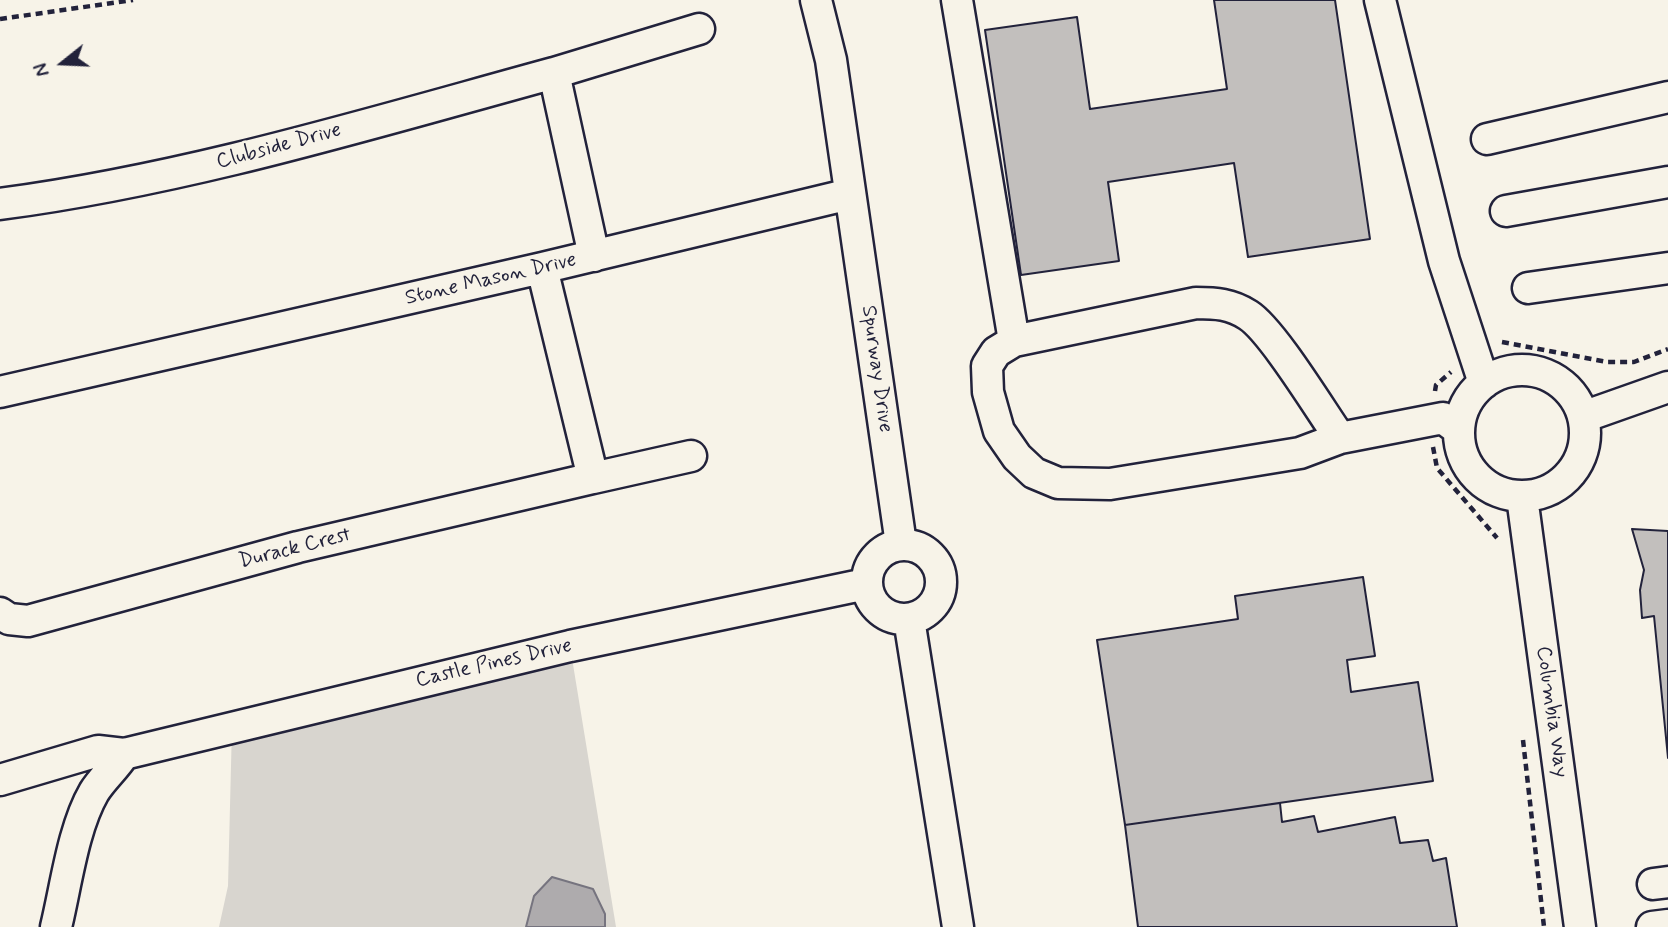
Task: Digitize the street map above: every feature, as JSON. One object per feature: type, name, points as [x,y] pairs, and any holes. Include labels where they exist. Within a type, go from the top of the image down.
[{"type":"street","points":[[816,0],[831,60],[850,194]]},
{"type":"street","points":[[831,60],[835,0]]},
{"type":"street","points":[[957,0],[1014,341]]},
{"type":"street","points":[[1380,0],[1444,261],[1484,383]]},
{"type":"street","name":"Clubside Drive","points":[[0,204],[205,167],[554,73],[699,29]]},
{"type":"street","points":[[554,73],[594,256]]},
{"type":"street","points":[[1487,139],[1668,97]]},
{"type":"street","points":[[1507,211],[1668,182]]},
{"type":"street","name":"Stone Mason Drive","points":[[0,390],[542,268],[850,194]]},
{"type":"street","name":"Spurway Drive","points":[[850,194],[901,544]]},
{"type":"street","points":[[542,268],[593,478]]},
{"type":"street","points":[[1528,288],[1668,268]]},
{"type":"street","points":[[1340,438],[1268,335],[1250,316],[1223,303],[1196,303],[1014,341],[996,352],[987,366],[988,392],[999,431],[1017,457],[1034,473],[1058,483],[1110,484],[1300,453],[1340,438],[1443,418],[1459,430]]},
{"type":"street","points":[[1512,370],[1543,374],[1568,390],[1583,417],[1583,451],[1573,472],[1545,493],[1522,497],[1497,492],[1476,477],[1463,455],[1459,430],[1464,408],[1484,383],[1512,370]]},
{"type":"street","points":[[1583,417],[1668,387]]},
{"type":"street","name":"Durack Crest","points":[[0,613],[9,619],[28,621],[298,547],[691,456]]},
{"type":"street","name":"Columbia Way","points":[[1522,497],[1580,927]]},
{"type":"street","points":[[901,544],[926,552],[940,572],[938,597],[921,615],[909,620],[885,615],[876,607],[866,584],[872,562],[884,550],[901,544]]},
{"type":"street","name":"Castle Pines Drive","points":[[0,780],[98,751],[124,754],[570,646],[866,584]]},
{"type":"street","points":[[909,620],[958,927]]},
{"type":"street","points":[[57,927],[84,812],[95,789],[111,774],[124,754]]},
{"type":"street","points":[[1652,927],[1668,925]]},
{"type":"path","points":[[0,19],[133,0]]},
{"type":"path","points":[[1474,353],[1436,385],[1427,421],[1437,468],[1482,524],[1500,540]]},
{"type":"path","points":[[1522,734],[1544,927]]},
{"type":"shaded area","points":[[570,646],[616,927],[219,927],[228,886],[232,726]]},
{"type":"shaded area","points":[[552,877],[593,889],[605,914],[605,927],[526,927],[534,896]]},
{"type":"building","points":[[1214,0],[1335,0],[1370,239],[1248,257],[1234,163],[1108,182],[1119,261],[1021,275],[985,30],[1077,17],[1090,109],[1227,89]]},
{"type":"building","points":[[1632,529],[1668,531],[1668,758],[1654,616],[1642,618],[1640,590],[1644,570]]},
{"type":"building","points":[[1363,577],[1375,656],[1347,660],[1351,692],[1418,682],[1433,781],[1125,825],[1097,640],[1238,619],[1235,596]]},
{"type":"building","points":[[1280,803],[1282,822],[1314,816],[1318,832],[1395,817],[1400,843],[1428,840],[1433,861],[1446,858],[1457,927],[1138,927],[1125,825]]}]
